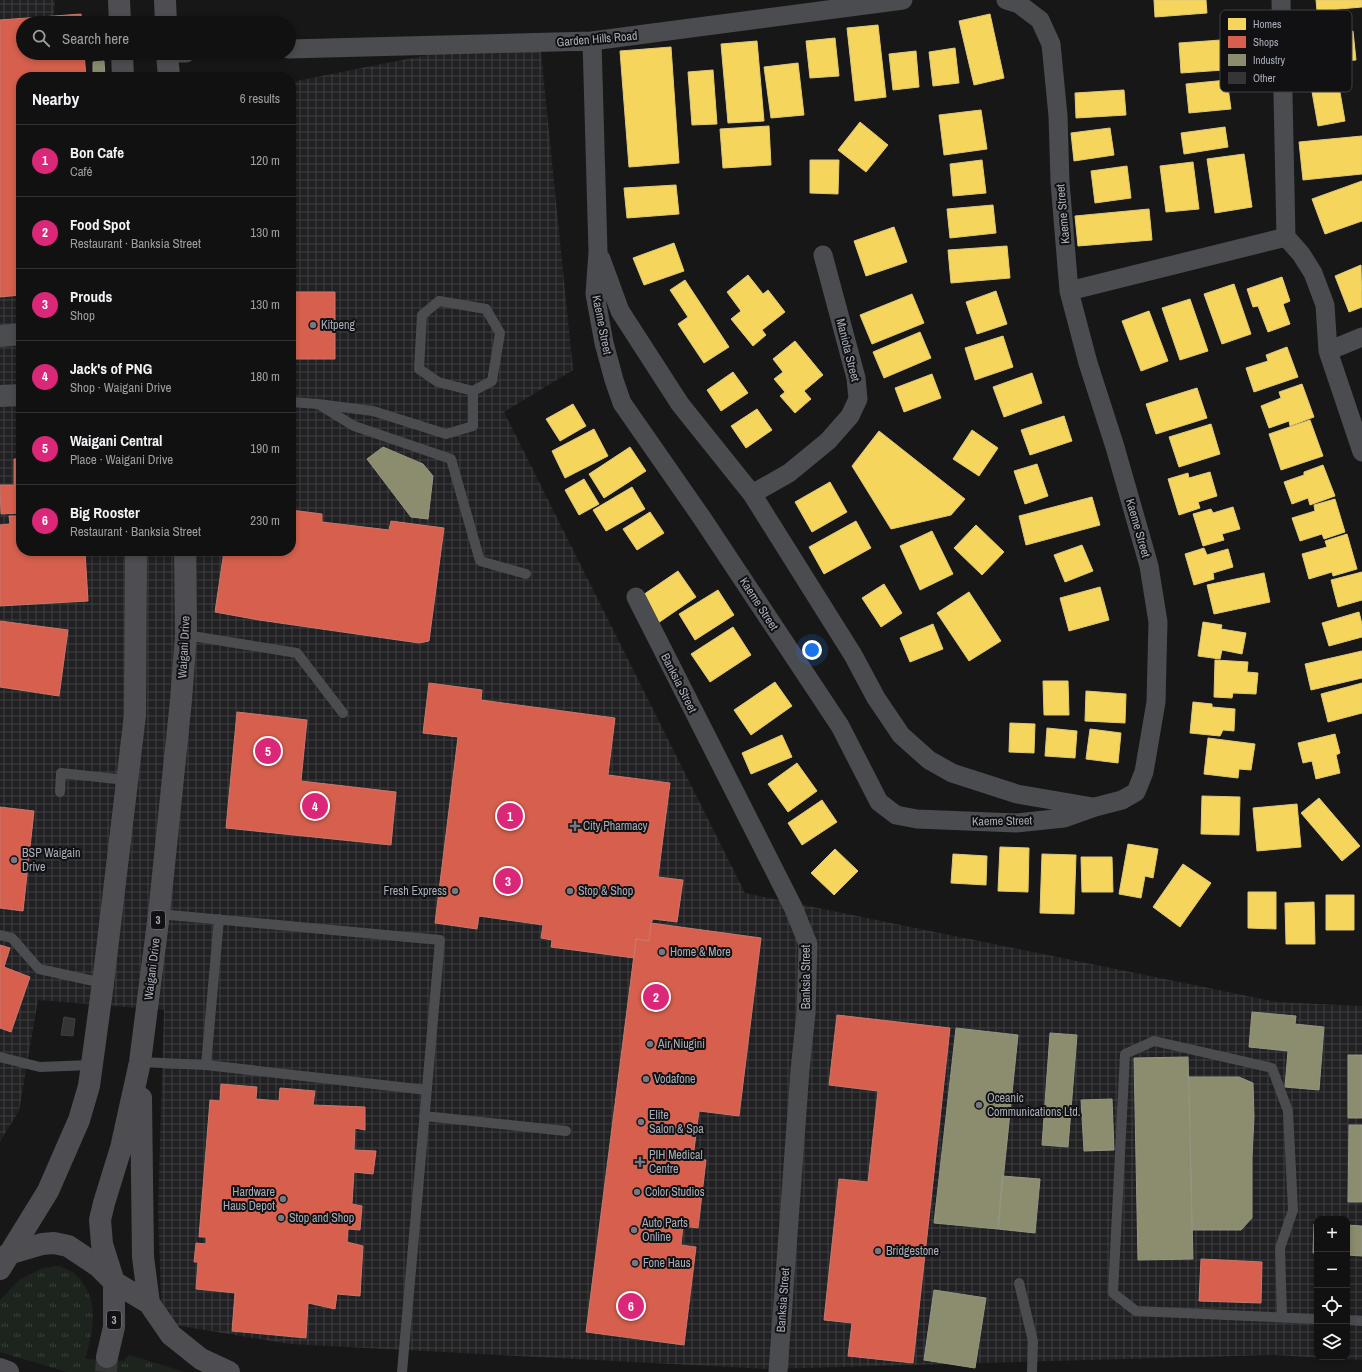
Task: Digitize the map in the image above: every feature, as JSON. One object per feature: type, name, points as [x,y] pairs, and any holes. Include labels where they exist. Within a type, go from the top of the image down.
[{"type":"highway","points":[[120,0],[120,16]]},
{"type":"highway","points":[[165,0],[166,16]]},
{"type":"highway","points":[[122,60],[123,72]]},
{"type":"highway","points":[[167,60],[168,72]]},
{"type":"highway","points":[[3,1260],[48,1191],[79,1120],[89,1086],[103,983],[126,780],[135,715],[136,556]]},
{"type":"highway","name":"Waigani Drive","points":[[107,1357],[114,1327],[114,1282],[102,1244],[100,1220],[121,1148],[140,1062],[158,914],[186,635],[185,556]]},
{"type":"highway","points":[[140,1062],[143,1257],[149,1303]]},
{"type":"highway","points":[[3,1260],[28,1247],[54,1243],[68,1246],[98,1266],[114,1282],[149,1303],[171,1335],[201,1359],[229,1372]]},
{"type":"highway","points":[[0,1369],[8,1372]]},
{"type":"street","name":"Garden Hills Road","points":[[296,49],[592,42],[903,0]]},
{"type":"street","name":"Kaeme Street","points":[[592,42],[598,252],[595,294],[604,343],[622,403],[702,518],[840,726],[879,802],[896,815],[917,819],[1016,823],[1064,818],[1095,807],[1122,800],[1136,792],[1144,772],[1156,702],[1158,622],[1149,566],[1115,447],[1088,363],[1069,291],[1060,182],[1058,116],[1051,44],[1040,20],[1019,4],[1006,0]]},
{"type":"street","points":[[1281,0],[1281,10]]},
{"type":"street","points":[[1283,92],[1286,237],[1301,254],[1313,273],[1325,305],[1328,351],[1362,452]]},
{"type":"street","points":[[1069,291],[1286,237]]},
{"type":"street","points":[[598,252],[620,311],[680,404],[752,494],[853,654],[876,698],[901,735],[929,760],[952,773],[1017,794],[1095,807]]},
{"type":"street","name":"Maniota Street","points":[[752,494],[789,473],[828,441],[850,416],[858,399],[856,378],[823,255]]},
{"type":"street","points":[[0,336],[16,334]]},
{"type":"street","points":[[1328,351],[1362,337]]},
{"type":"street","points":[[0,396],[16,396]]},
{"type":"street","name":"Banksia Street","points":[[636,597],[793,907],[808,944],[806,1013],[800,1070],[778,1372]]},
{"type":"lane","points":[[439,301],[486,308],[500,333],[492,381],[473,391],[438,382],[419,369],[422,315],[439,301]]},
{"type":"lane","points":[[296,402],[373,411],[446,434],[473,426],[473,391]]},
{"type":"lane","points":[[318,404],[354,426],[451,459],[480,561],[526,574]]},
{"type":"lane","points":[[186,635],[297,653],[343,713]]},
{"type":"lane","points":[[60,792],[61,773],[126,780]]},
{"type":"lane","points":[[158,914],[440,940],[402,1372]]},
{"type":"lane","points":[[206,1065],[219,919]]},
{"type":"lane","points":[[0,935],[12,938],[39,969],[103,983]]},
{"type":"lane","points":[[1282,1317],[1280,1248],[1293,1210],[1288,1111],[1272,1068],[1154,1041],[1125,1054],[1113,1293],[1136,1311],[1314,1319]]},
{"type":"lane","points":[[0,1057],[40,1067],[91,1065]]},
{"type":"lane","points":[[140,1062],[206,1065],[427,1090]]},
{"type":"lane","points":[[424,1116],[566,1131]]},
{"type":"lane","points":[[1019,1283],[1033,1341],[1032,1372]]},
{"type":"lane","points":[[1350,1320],[1362,1321]]},
{"type":"shaded area","points":[[0,0],[54,0],[54,16],[16,16],[16,60],[38,60],[50,66],[76,72],[16,72],[16,556],[296,556],[296,81],[539,33],[573,370],[504,412],[745,893],[1277,1002],[1362,1006],[1362,1360],[1350,1359],[1350,1216],[1314,1216],[1314,1357],[1273,1355],[768,1369],[290,1344],[162,1323],[158,1210],[164,1010],[38,1000],[19,1111],[0,1141]]},
{"type":"green space","points":[[60,1266],[76,1275],[84,1284],[92,1304],[93,1315],[91,1337],[85,1359],[124,1361],[129,1355],[185,1372],[67,1372],[0,1352],[1,1299],[19,1280],[43,1268]]},
{"type":"building: Homes","points":[[1154,0],[1206,0],[1207,13],[1155,17]]},
{"type":"building: Homes","points":[[1316,0],[1362,0],[1362,7],[1317,10]]},
{"type":"building: Homes","points":[[990,14],[1004,78],[974,85],[959,21]]},
{"type":"building: Homes","points":[[878,25],[886,97],[855,101],[847,28]]},
{"type":"building: Homes","points":[[1352,31],[1356,60],[1352,60]]},
{"type":"building: Homes","points":[[835,38],[839,76],[810,78],[806,41]]},
{"type":"building: Homes","points":[[1220,40],[1220,70],[1181,73],[1179,43]]},
{"type":"building: Homes","points":[[757,41],[764,121],[728,123],[721,44]]},
{"type":"building: Homes","points":[[671,47],[679,163],[629,167],[620,51]]},
{"type":"building: Homes","points":[[955,48],[959,83],[933,86],[929,52]]},
{"type":"building: Homes","points":[[916,51],[919,87],[893,90],[889,54]]},
{"type":"building: Homes","points":[[798,63],[804,115],[771,118],[764,67]]},
{"type":"building: Homes","points":[[713,70],[717,124],[692,125],[688,72]]},
{"type":"building: Homes","points":[[1220,81],[1220,92],[1229,92],[1231,109],[1189,113],[1186,84]]},
{"type":"building: Homes","points":[[1124,90],[1126,115],[1076,118],[1075,93]]},
{"type":"building: Homes","points":[[1312,92],[1340,92],[1345,121],[1318,126]]},
{"type":"building: Homes","points":[[981,110],[987,149],[944,155],[939,115]]},
{"type":"building: Homes","points":[[860,122],[888,145],[866,172],[838,150]]},
{"type":"building: Homes","points":[[769,126],[771,165],[723,168],[720,129]]},
{"type":"building: Homes","points":[[1225,127],[1228,147],[1184,154],[1181,133]]},
{"type":"building: Homes","points":[[1110,128],[1114,155],[1074,161],[1071,133]]},
{"type":"building: Homes","points":[[1362,136],[1362,174],[1303,180],[1299,142]]},
{"type":"building: Homes","points":[[1244,154],[1252,207],[1215,213],[1207,159]]},
{"type":"building: Homes","points":[[810,160],[839,160],[838,194],[810,193]]},
{"type":"building: Homes","points":[[982,160],[986,193],[953,196],[950,164]]},
{"type":"building: Homes","points":[[1193,162],[1199,209],[1166,212],[1160,166]]},
{"type":"building: Homes","points":[[1127,166],[1131,198],[1095,203],[1091,171]]},
{"type":"building: Homes","points":[[1362,181],[1362,221],[1325,234],[1312,199]]},
{"type":"building: Homes","points":[[676,185],[679,214],[627,218],[624,188]]},
{"type":"building: Homes","points":[[993,205],[996,233],[950,238],[947,209]]},
{"type":"building: Homes","points":[[1149,209],[1152,240],[1078,246],[1075,216]]},
{"type":"building: Homes","points":[[894,227],[907,262],[866,276],[854,241]]},
{"type":"building: Homes","points":[[674,243],[684,271],[644,285],[633,258]]},
{"type":"building: Homes","points":[[1007,246],[1010,278],[951,283],[948,250]]},
{"type":"building: Homes","points":[[1361,265],[1362,307],[1349,312],[1335,276]]},
{"type":"building: Homes","points":[[748,275],[763,294],[768,290],[785,312],[762,330],[766,335],[753,346],[731,319],[741,311],[727,292]]},
{"type":"building: Homes","points":[[1282,277],[1290,301],[1283,304],[1290,324],[1268,332],[1258,306],[1253,307],[1247,289]]},
{"type":"building: Homes","points":[[685,280],[729,347],[704,363],[678,324],[688,317],[670,290]]},
{"type":"building: Homes","points":[[1234,284],[1251,334],[1222,344],[1204,294]]},
{"type":"building: Homes","points":[[996,291],[1007,324],[977,334],[966,302]]},
{"type":"building: Homes","points":[[912,294],[924,323],[872,344],[860,315]]},
{"type":"building: Homes","points":[[1190,299],[1208,351],[1180,360],[1162,308]]},
{"type":"building: Homes","points":[[1149,311],[1168,361],[1141,371],[1122,321]]},
{"type":"building: Homes","points":[[920,332],[931,358],[884,378],[873,352]]},
{"type":"building: Homes","points":[[1003,336],[1013,367],[975,380],[965,348]]},
{"type":"building: Homes","points":[[795,341],[823,375],[804,391],[811,399],[795,413],[780,396],[785,392],[774,379],[783,372],[773,359]]},
{"type":"building: Homes","points":[[1287,347],[1298,377],[1254,392],[1246,368],[1268,361],[1266,355]]},
{"type":"building: Homes","points":[[733,372],[748,393],[721,411],[707,390]]},
{"type":"building: Homes","points":[[1032,373],[1042,403],[1004,417],[993,387]]},
{"type":"building: Homes","points":[[932,374],[941,398],[904,412],[895,388]]},
{"type":"building: Homes","points":[[1302,384],[1314,417],[1290,426],[1289,421],[1269,428],[1261,406],[1281,398],[1279,392]]},
{"type":"building: Homes","points":[[1197,388],[1207,418],[1156,434],[1146,404]]},
{"type":"building: Homes","points":[[573,404],[586,426],[560,441],[546,419]]},
{"type":"building: Homes","points":[[757,409],[772,430],[746,448],[731,426]]},
{"type":"building: Homes","points":[[1064,416],[1072,441],[1030,455],[1021,430]]},
{"type":"building: Homes","points":[[1310,420],[1323,456],[1281,470],[1269,434]]},
{"type":"building: Homes","points":[[1211,424],[1220,454],[1179,467],[1169,437]]},
{"type":"building: Homes","points":[[594,429],[608,456],[565,478],[552,451]]},
{"type":"building: Homes","points":[[972,430],[998,448],[979,476],[953,459]]},
{"type":"building: Homes","points":[[879,431],[965,499],[951,515],[891,529],[852,466]]},
{"type":"building: Homes","points":[[630,447],[646,471],[604,498],[589,474]]},
{"type":"building: Homes","points":[[1037,464],[1048,496],[1025,504],[1014,471]]},
{"type":"building: Homes","points":[[1323,465],[1335,496],[1310,505],[1308,498],[1292,504],[1284,482],[1304,475],[1304,472]]},
{"type":"building: Homes","points":[[1210,472],[1217,496],[1198,502],[1200,508],[1179,515],[1168,479],[1188,473],[1189,478]]},
{"type":"building: Homes","points":[[584,479],[599,504],[579,515],[565,490]]},
{"type":"building: Homes","points":[[830,482],[847,512],[812,532],[795,502]]},
{"type":"building: Homes","points":[[632,487],[645,509],[606,531],[593,510]]},
{"type":"building: Homes","points":[[1092,497],[1100,525],[1026,545],[1019,516]]},
{"type":"building: Homes","points":[[1335,499],[1345,532],[1324,539],[1322,534],[1300,541],[1292,518],[1315,511],[1314,505]]},
{"type":"building: Homes","points":[[1233,507],[1240,529],[1222,534],[1224,540],[1203,546],[1193,514],[1211,509],[1213,513]]},
{"type":"building: Homes","points":[[650,512],[664,533],[637,550],[623,529]]},
{"type":"building: Homes","points":[[856,521],[871,548],[824,574],[809,547]]},
{"type":"building: Homes","points":[[976,525],[1004,552],[982,575],[954,548]]},
{"type":"building: Homes","points":[[932,531],[953,574],[920,590],[900,546]]},
{"type":"building: Homes","points":[[1347,534],[1357,569],[1333,576],[1332,572],[1309,579],[1302,554],[1327,547],[1325,541]]},
{"type":"building: Homes","points":[[1082,545],[1093,571],[1065,582],[1054,555]]},
{"type":"building: Homes","points":[[1204,548],[1207,555],[1228,549],[1233,567],[1213,573],[1214,579],[1194,585],[1185,554]]},
{"type":"building: Homes","points":[[678,571],[696,597],[658,623],[640,597]]},
{"type":"building: Homes","points":[[1362,572],[1362,600],[1338,607],[1331,580]]},
{"type":"building: Homes","points":[[1264,573],[1270,602],[1214,614],[1207,585]]},
{"type":"building: Homes","points":[[884,584],[902,613],[881,627],[862,598]]},
{"type":"building: Homes","points":[[1100,587],[1109,620],[1069,631],[1060,598]]},
{"type":"building: Homes","points":[[718,590],[734,615],[695,640],[679,614]]},
{"type":"building: Homes","points":[[969,592],[1001,641],[969,661],[937,613]]},
{"type":"building: Homes","points":[[1359,612],[1362,624],[1362,637],[1329,646],[1322,623]]},
{"type":"building: Homes","points":[[1203,622],[1222,625],[1221,629],[1246,633],[1242,654],[1222,650],[1220,659],[1198,656]]},
{"type":"building: Homes","points":[[933,624],[943,649],[910,662],[900,638]]},
{"type":"building: Homes","points":[[733,627],[751,655],[710,682],[691,654]]},
{"type":"building: Homes","points":[[1362,651],[1362,678],[1311,690],[1305,664]]},
{"type":"building: Homes","points":[[1215,660],[1248,662],[1247,672],[1258,673],[1256,694],[1233,693],[1232,698],[1214,697]]},
{"type":"building: Homes","points":[[1043,681],[1068,681],[1069,715],[1044,715]]},
{"type":"building: Homes","points":[[775,682],[792,706],[751,735],[734,710]]},
{"type":"building: Homes","points":[[1362,683],[1362,713],[1328,722],[1321,694]]},
{"type":"building: Homes","points":[[1086,691],[1126,694],[1125,723],[1085,721]]},
{"type":"building: Homes","points":[[1193,702],[1212,704],[1212,707],[1235,709],[1234,731],[1223,730],[1220,736],[1190,733]]},
{"type":"building: Homes","points":[[1010,723],[1035,724],[1034,753],[1009,752]]},
{"type":"building: Homes","points":[[1047,728],[1077,731],[1075,758],[1045,756]]},
{"type":"building: Homes","points":[[1090,729],[1121,733],[1118,763],[1086,759]]},
{"type":"building: Homes","points":[[1335,734],[1340,753],[1336,755],[1340,773],[1316,779],[1312,761],[1303,763],[1298,743]]},
{"type":"building: Homes","points":[[782,735],[792,757],[751,774],[742,753]]},
{"type":"building: Homes","points":[[1208,738],[1255,744],[1251,770],[1239,769],[1238,778],[1204,774]]},
{"type":"building: Homes","points":[[797,763],[817,791],[788,812],[768,784]]},
{"type":"building: Homes","points":[[1202,796],[1240,797],[1239,835],[1201,834]]},
{"type":"building: Homes","points":[[1319,798],[1360,846],[1342,861],[1301,813]]},
{"type":"building: Homes","points":[[822,800],[837,822],[802,845],[788,823]]},
{"type":"building: Homes","points":[[1297,804],[1301,847],[1257,851],[1253,808]]},
{"type":"building: Homes","points":[[1128,844],[1158,849],[1153,878],[1145,876],[1141,898],[1119,894]]},
{"type":"building: Homes","points":[[1000,847],[1029,848],[1028,892],[998,891]]},
{"type":"building: Homes","points":[[835,849],[858,871],[834,895],[811,873]]},
{"type":"building: Homes","points":[[953,854],[987,856],[986,885],[951,883]]},
{"type":"building: Homes","points":[[1042,854],[1076,855],[1074,914],[1040,913]]},
{"type":"building: Homes","points":[[1081,857],[1112,857],[1113,892],[1082,892]]},
{"type":"building: Homes","points":[[1183,864],[1211,883],[1180,927],[1153,907]]},
{"type":"building: Homes","points":[[1248,892],[1276,892],[1276,929],[1248,928]]},
{"type":"building: Homes","points":[[1326,895],[1354,895],[1354,930],[1326,930]]},
{"type":"building: Homes","points":[[1314,902],[1315,944],[1286,944],[1285,903]]},
{"type":"building: Shops","points":[[81,14],[81,16],[54,16]]},
{"type":"building: Shops","points":[[16,19],[16,60],[85,60],[86,72],[16,72],[16,295],[0,297],[0,20]]},
{"type":"building: Shops","name":"Kitpeng","points":[[296,292],[335,292],[335,359],[296,359]]},
{"type":"building: Shops","points":[[14,459],[16,459],[16,513],[1,514],[0,485],[14,485]]},
{"type":"building: Shops","points":[[296,511],[322,514],[322,522],[389,530],[391,521],[444,528],[429,641],[419,643],[259,620],[215,612],[223,556],[296,556]]},
{"type":"building: Shops","points":[[9,516],[16,516],[16,556],[85,556],[88,601],[0,606],[0,525],[10,524]]},
{"type":"building: Shops","points":[[0,621],[68,630],[59,696],[0,687]]},
{"type":"building: Shops","points":[[429,683],[482,690],[481,700],[615,718],[608,775],[670,783],[658,877],[683,880],[677,922],[653,919],[651,923],[649,941],[636,939],[634,958],[551,947],[552,940],[541,938],[543,925],[479,916],[477,929],[435,923],[458,737],[423,733]]},
{"type":"building: Shops","points":[[237,712],[307,720],[301,781],[396,792],[391,845],[226,828]]},
{"type":"building: Shops","name":"BSP Waigain Drive","points":[[0,807],[34,811],[23,911],[0,908]]},
{"type":"building: Shops","points":[[651,923],[761,938],[739,1116],[699,1111],[693,1158],[706,1160],[698,1228],[683,1226],[681,1245],[696,1247],[684,1345],[586,1332],[636,939],[649,941]]},
{"type":"building: Shops","points":[[0,945],[10,948],[4,967],[30,977],[11,1032],[0,1028]]},
{"type":"building: Shops","name":"Bridgestone","points":[[837,1015],[950,1028],[913,1363],[848,1356],[852,1323],[824,1320],[839,1179],[868,1182],[878,1091],[829,1085]]},
{"type":"building: Shops","name":"Stop and Shop","points":[[221,1084],[257,1087],[256,1099],[279,1101],[280,1088],[315,1091],[313,1105],[365,1107],[365,1130],[355,1128],[354,1150],[376,1151],[373,1174],[354,1172],[352,1204],[362,1206],[360,1230],[348,1229],[347,1242],[363,1246],[360,1296],[337,1294],[335,1309],[308,1303],[306,1338],[232,1331],[235,1293],[196,1289],[198,1262],[194,1262],[196,1243],[206,1244],[206,1237],[199,1237],[210,1100],[220,1101]]},
{"type":"building: Shops","points":[[1201,1259],[1262,1262],[1261,1303],[1199,1301]]},
{"type":"building: Industry","points":[[104,61],[105,72],[93,72],[93,62]]},
{"type":"building: Industry","points":[[383,447],[423,464],[433,476],[428,519],[411,517],[367,459]]},
{"type":"building: Industry","points":[[1252,1012],[1296,1016],[1295,1024],[1324,1027],[1319,1090],[1285,1087],[1288,1051],[1249,1047]]},
{"type":"building: Industry","name":"Oceanic Communications Ltd.","points":[[956,1028],[1018,1035],[998,1229],[934,1223]]},
{"type":"building: Industry","points":[[1050,1033],[1077,1035],[1068,1147],[1042,1145]]},
{"type":"building: Industry","points":[[1348,1055],[1362,1055],[1362,1118],[1348,1118]]},
{"type":"building: Industry","points":[[1188,1057],[1193,1259],[1138,1260],[1134,1058]]},
{"type":"building: Industry","points":[[1189,1077],[1239,1077],[1253,1083],[1254,1117],[1252,1157],[1252,1218],[1241,1230],[1192,1230]]},
{"type":"building: Industry","points":[[1112,1099],[1114,1150],[1084,1151],[1081,1100]]},
{"type":"building: Industry","points":[[1349,1125],[1362,1125],[1362,1202],[1348,1202]]},
{"type":"building: Industry","points":[[1002,1176],[1040,1179],[1035,1233],[998,1229]]},
{"type":"building: Industry","points":[[1314,1224],[1314,1253],[1313,1253]]},
{"type":"building: Industry","points":[[1350,1225],[1362,1226],[1362,1256],[1350,1255]]},
{"type":"building: Industry","points":[[934,1290],[986,1298],[975,1368],[924,1360]]},
{"type":"building: Other","points":[[64,1017],[75,1019],[73,1036],[61,1035]]},
{"type":"tunnel","points":[[106,1372],[107,1357]]},
{"type":"place","name":"Kitpeng","points":[[313,325]]},
{"type":"place","name":"Waigani Central","points":[[268,751]]},
{"type":"place","name":"Jack's of PNG","points":[[315,806]]},
{"type":"place","name":"Bon Cafe","points":[[510,816]]},
{"type":"place","name":"City Pharmacy","points":[[575,826]]},
{"type":"place","name":"BSP Waigain Drive","points":[[14,860]]},
{"type":"place","name":"Prouds","points":[[508,881]]},
{"type":"place","name":"Fresh Express","points":[[455,891]]},
{"type":"place","name":"Stop & Shop","points":[[570,891]]},
{"type":"place","name":"Home & More","points":[[662,952]]},
{"type":"place","name":"Food Spot","points":[[656,997]]},
{"type":"place","name":"Air Niugini","points":[[650,1044]]},
{"type":"place","name":"Vodafone","points":[[646,1079]]},
{"type":"place","name":"Oceanic Communications Ltd.","points":[[979,1105]]},
{"type":"place","name":"Elite Salon & Spa","points":[[641,1122]]},
{"type":"place","name":"PIH Medical Centre","points":[[640,1162]]},
{"type":"place","name":"Color Studios","points":[[637,1192]]},
{"type":"place","name":"Hardware Haus Depot","points":[[283,1199]]},
{"type":"place","name":"Stop and Shop","points":[[281,1218]]},
{"type":"place","name":"Auto Parts Online","points":[[634,1230]]},
{"type":"place","name":"Bridgestone","points":[[878,1251]]},
{"type":"place","name":"Fone Haus","points":[[635,1263]]},
{"type":"place","name":"Big Rooster","points":[[631,1306]]}]
